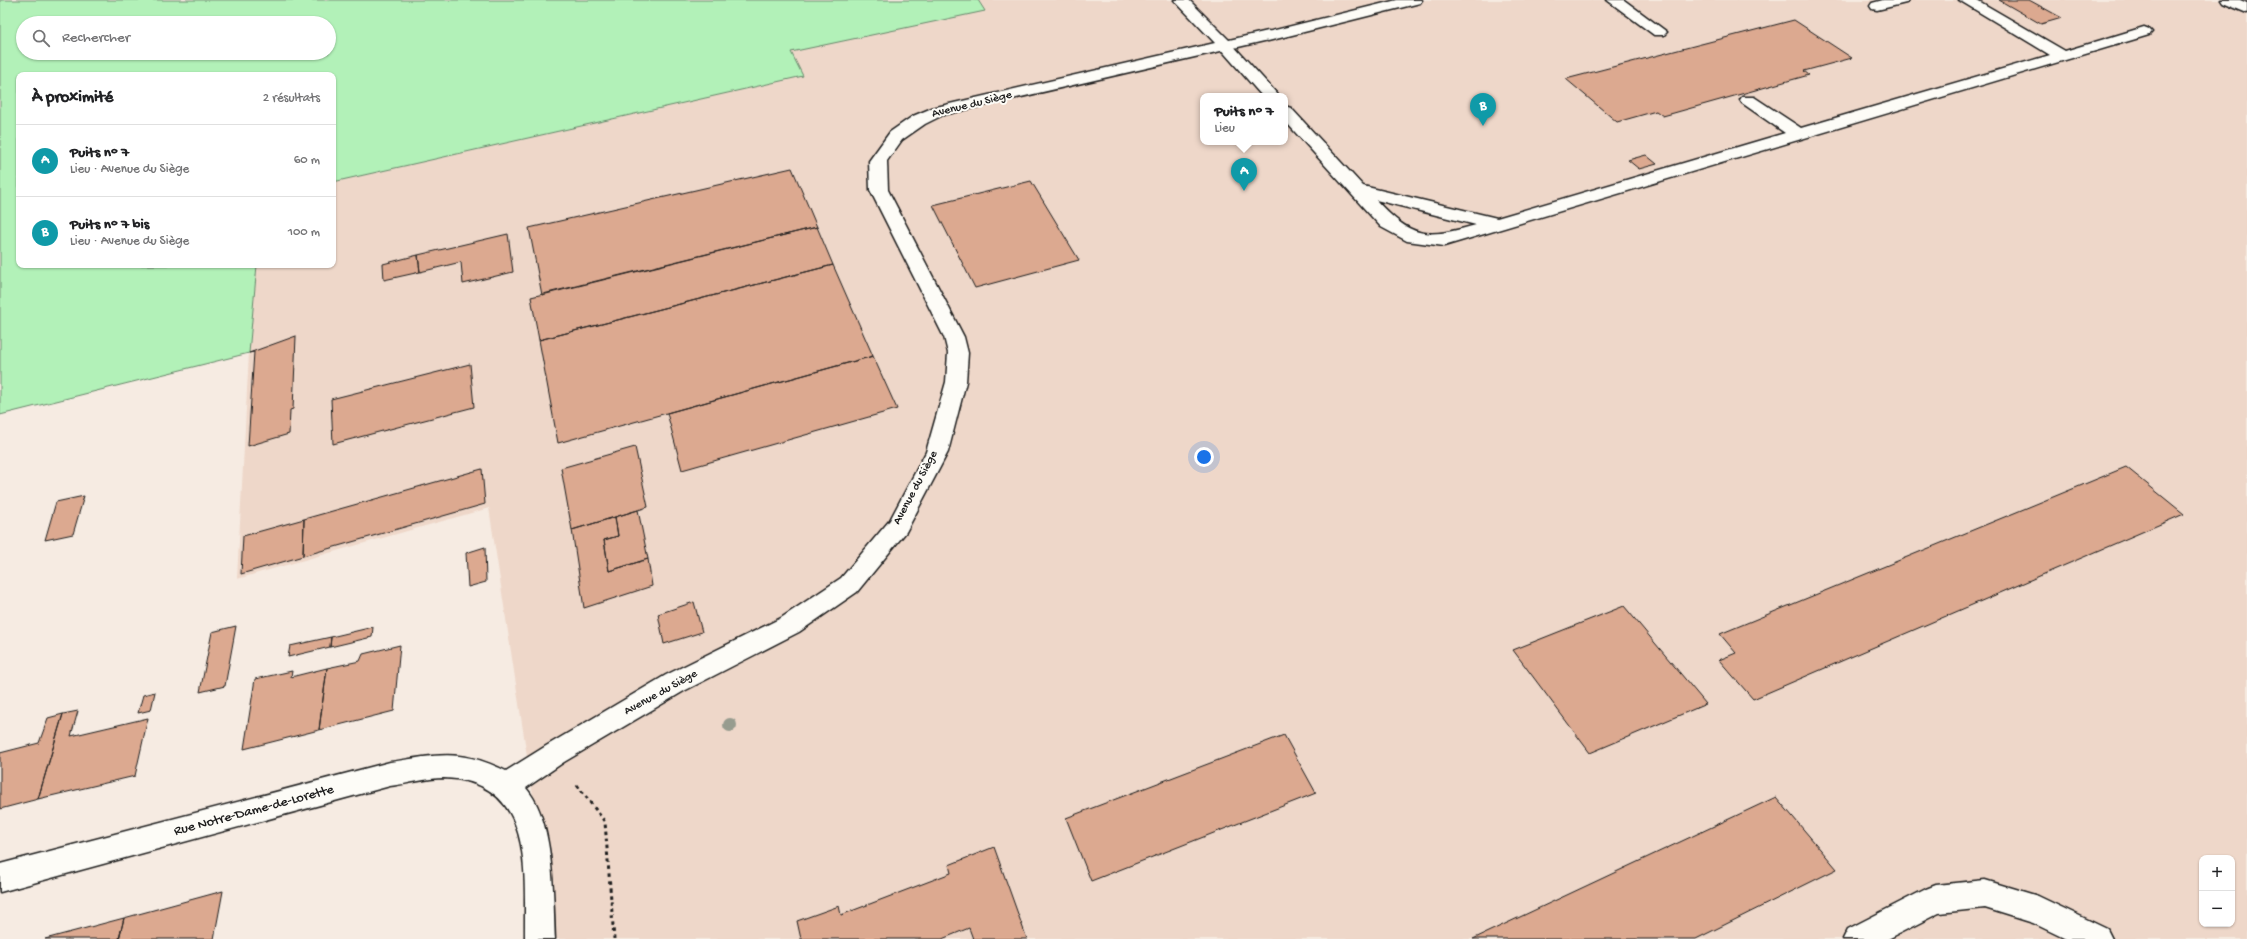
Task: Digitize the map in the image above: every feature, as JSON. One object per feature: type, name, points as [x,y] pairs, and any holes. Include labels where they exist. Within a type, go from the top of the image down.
[{"type":"street","points":[[1181,0],[1226,46],[1268,93]]},
{"type":"street","name":"Avenue du Siège","points":[[508,785],[555,754],[676,683],[790,625],[849,585],[898,526],[936,452],[956,382],[958,353],[954,337],[879,190],[878,161],[896,136],[918,120],[938,111],[1226,46],[1415,0]]},
{"type":"street","points":[[1614,0],[1659,32]]},
{"type":"street","points":[[1877,6],[1901,0]]},
{"type":"street","points":[[1966,0],[2063,56]]},
{"type":"street","points":[[2228,0],[2247,9]]},
{"type":"street","points":[[1288,114],[1387,223],[1404,234],[1420,240],[1444,240],[2144,32]]},
{"type":"street","points":[[1748,100],[1798,134]]},
{"type":"street","points":[[1357,190],[1498,224]]},
{"type":"street","name":"Rue Notre-Dame-de-Lorette","points":[[0,878],[390,774],[444,766],[480,771],[508,785]]},
{"type":"street","points":[[508,785],[522,802],[537,844],[540,939]]},
{"type":"street","points":[[1858,939],[1936,899],[1985,894],[2038,910],[2097,939]]},
{"type":"path","points":[[555,754],[605,822],[614,939]]},
{"type":"shaded area","points":[[978,0],[2247,0],[2247,939],[555,939],[489,508],[237,579],[249,353],[257,268],[336,268],[336,181],[803,76],[790,52],[984,11]]},
{"type":"green space","points":[[0,0],[978,0],[985,11],[791,52],[803,76],[336,181],[336,72],[16,72],[16,268],[257,268],[249,353],[0,415]]},
{"type":"building","points":[[1999,0],[2029,0],[2062,18],[2041,24]]},
{"type":"building","points":[[1794,20],[1852,58],[1804,71],[1809,75],[1663,116],[1656,111],[1617,122],[1566,79]]},
{"type":"building","points":[[1646,155],[1657,164],[1639,169],[1628,160]]},
{"type":"building","points":[[792,168],[817,227],[542,295],[529,228]]},
{"type":"building","points":[[1031,181],[1079,260],[975,288],[933,205]]},
{"type":"building","points":[[817,227],[833,265],[539,340],[531,297]]},
{"type":"building","points":[[508,234],[513,272],[463,284],[461,262],[420,272],[418,255]]},
{"type":"building","points":[[418,255],[420,272],[384,280],[383,264]]},
{"type":"building","points":[[833,265],[873,356],[558,443],[539,340]]},
{"type":"building","points":[[296,336],[293,409],[290,410],[289,434],[248,446],[254,352],[249,353]]},
{"type":"building","points":[[873,356],[897,409],[682,470],[667,413]]},
{"type":"building","points":[[470,364],[474,407],[333,444],[331,399]]},
{"type":"building","points":[[635,447],[648,507],[572,530],[561,468]]},
{"type":"building","points":[[2126,467],[2184,514],[1753,699],[1719,660],[1736,653],[1720,634]]},
{"type":"building","points":[[482,469],[485,504],[303,556],[304,519]]},
{"type":"building","points":[[84,496],[73,534],[45,540],[56,502]]},
{"type":"building","points":[[638,510],[648,559],[609,571],[604,540],[618,536],[615,517]]},
{"type":"building","points":[[615,517],[618,536],[604,540],[609,571],[648,559],[652,586],[584,608],[572,530]]},
{"type":"building","points":[[304,519],[303,556],[241,574],[243,536]]},
{"type":"building","points":[[485,547],[486,582],[468,587],[466,553]]},
{"type":"building","points":[[694,602],[702,632],[664,644],[658,614]]},
{"type":"building","points":[[1624,606],[1706,704],[1590,753],[1513,650]]},
{"type":"building","points":[[236,626],[225,686],[200,692],[212,632]]},
{"type":"building","points":[[373,627],[372,637],[330,647],[331,637]]},
{"type":"building","points":[[331,637],[330,647],[288,657],[290,646]]},
{"type":"building","points":[[400,645],[394,711],[319,730],[327,668],[360,661],[363,654]]},
{"type":"building","points":[[327,668],[319,730],[244,749],[255,679],[292,671],[291,677]]},
{"type":"building","points":[[155,692],[151,710],[138,713],[143,695]]},
{"type":"building","points":[[78,711],[71,736],[148,718],[135,776],[38,799],[63,714]]},
{"type":"building","points":[[63,714],[38,799],[0,809],[0,753],[39,743],[48,718]]},
{"type":"building","points":[[1284,735],[1316,793],[1091,881],[1066,818]]},
{"type":"building","points":[[1776,797],[1837,869],[1696,939],[1473,939]]},
{"type":"building","points":[[994,847],[1027,939],[973,939],[969,928],[942,939],[801,939],[797,921],[839,906],[841,915],[951,873],[949,865]]},
{"type":"building","points":[[223,891],[214,939],[119,939],[124,918]]},
{"type":"building","points":[[124,918],[119,939],[45,939]]},
{"type":"place","name":"Puits n° 7 bis","points":[[1483,126]]},
{"type":"place","name":"Puits n° 7","points":[[1244,191]]}]
